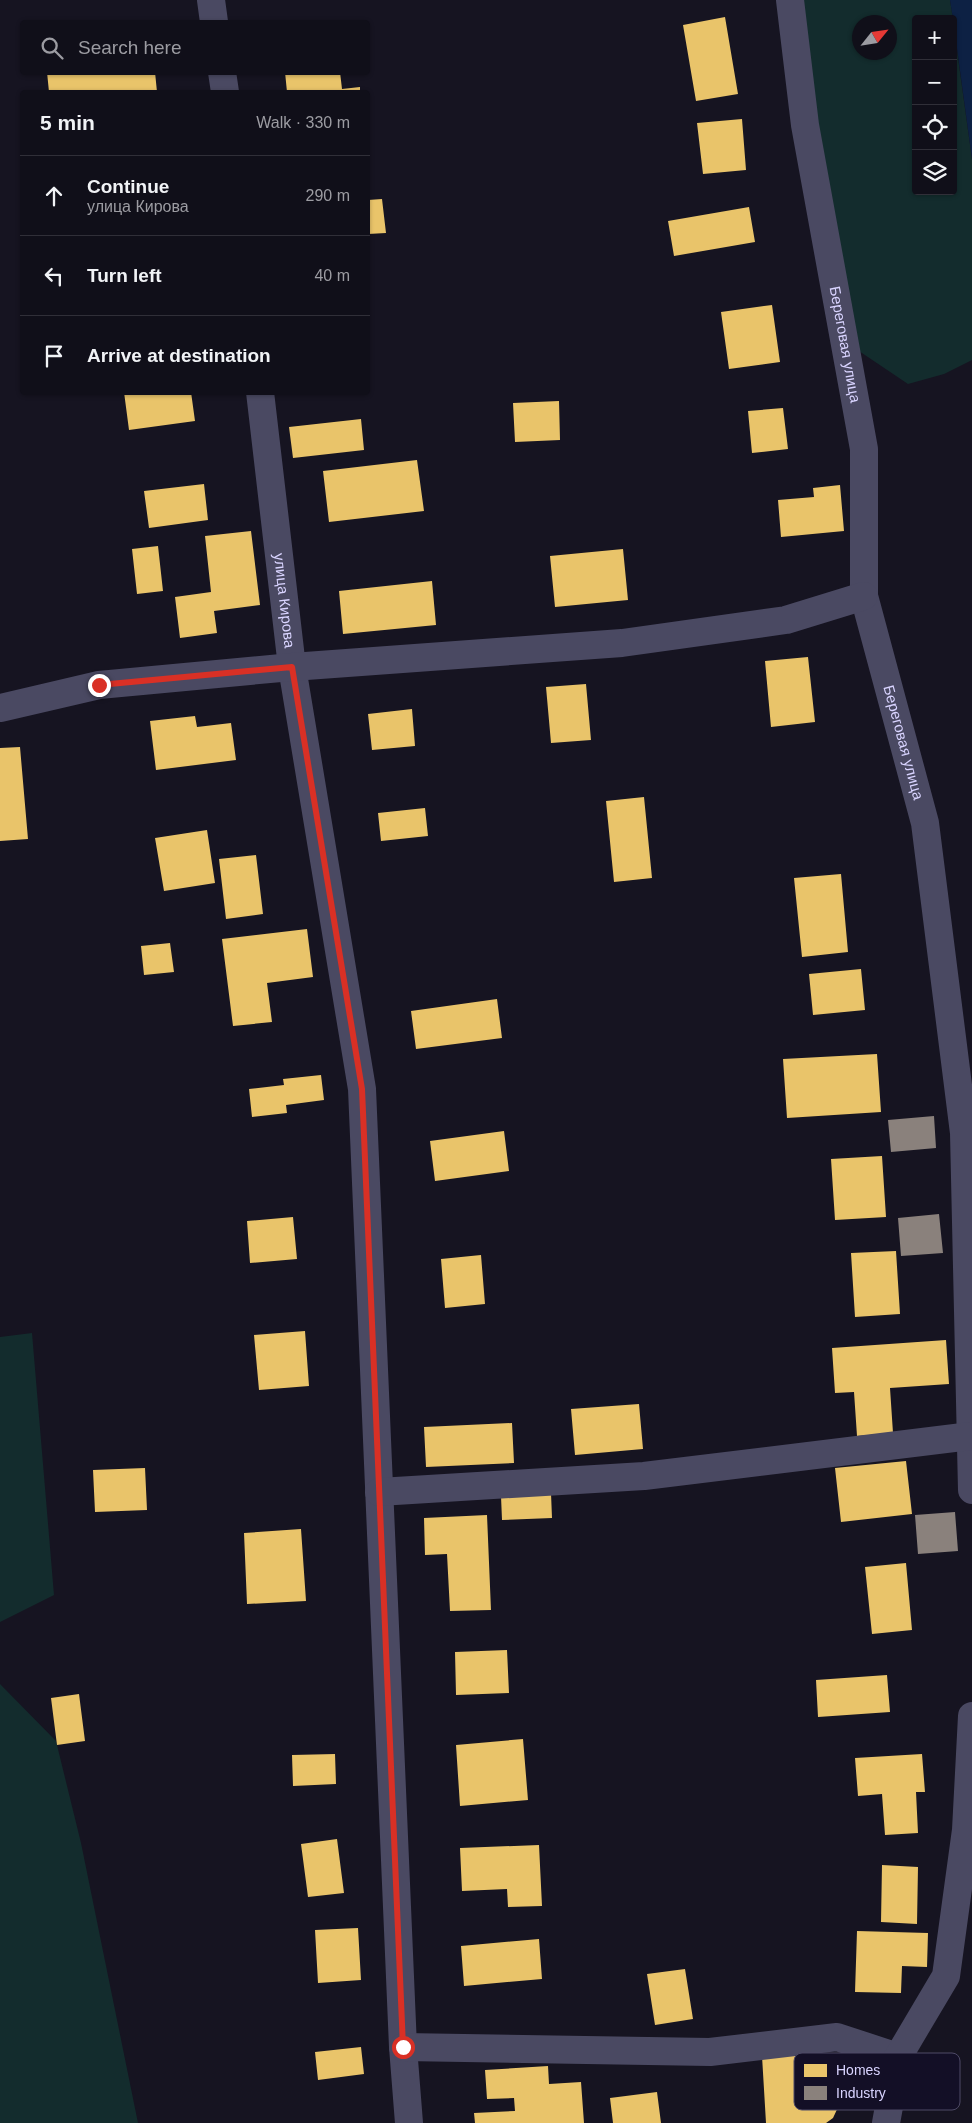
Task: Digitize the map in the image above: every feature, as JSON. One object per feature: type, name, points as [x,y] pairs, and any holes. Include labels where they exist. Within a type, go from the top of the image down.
[{"type":"street","points":[[211,0],[214,20]]},
{"type":"street","name":"Береговая улица","points":[[790,0],[805,126],[864,449],[864,596],[925,823],[964,1133],[972,1490]]},
{"type":"street","points":[[222,75],[224,90]]},
{"type":"street","name":"улица Кирова","points":[[260,395],[292,667],[362,1089],[403,2047],[409,2123]]},
{"type":"street","points":[[0,708],[99,685],[292,667],[622,643],[786,620],[864,596]]},
{"type":"street","points":[[379,1492],[644,1476],[971,1436]]},
{"type":"street","points":[[900,2053],[946,1976],[966,1830],[972,1716]]},
{"type":"street","points":[[403,2047],[710,2052],[837,2037],[886,2053]]},
{"type":"street","points":[[886,2123],[888,2110]]},
{"type":"green space","points":[[802,0],[950,0],[952,15],[912,15],[912,195],[957,195],[957,51],[972,159],[972,360],[944,374],[908,384],[856,349],[819,141]]},
{"type":"green space","points":[[32,1333],[54,1595],[0,1622],[0,1337]]},
{"type":"green space","points":[[0,1684],[56,1741],[81,1843],[138,2123],[0,2123]]},
{"type":"water","points":[[950,0],[972,0],[972,159],[957,48],[957,15],[952,15]]},
{"type":"building: Homes","points":[[725,17],[738,94],[696,101],[683,25]]},
{"type":"building: Homes","points":[[47,75],[155,75],[157,90],[49,90]]},
{"type":"building: Homes","points":[[285,75],[340,75],[342,89],[360,87],[360,90],[287,90]]},
{"type":"building: Homes","points":[[742,119],[746,170],[703,174],[697,123]]},
{"type":"building: Homes","points":[[382,199],[386,233],[370,234],[370,200]]},
{"type":"building: Homes","points":[[749,207],[755,242],[674,256],[668,221]]},
{"type":"building: Homes","points":[[772,305],[780,362],[729,369],[721,312]]},
{"type":"building: Homes","points":[[124,395],[191,395],[195,421],[129,430]]},
{"type":"building: Homes","points":[[559,401],[560,440],[515,442],[513,403]]},
{"type":"building: Homes","points":[[783,408],[788,449],[752,453],[748,411]]},
{"type":"building: Homes","points":[[361,419],[364,450],[293,458],[289,427]]},
{"type":"building: Homes","points":[[417,460],[424,511],[329,522],[323,471]]},
{"type":"building: Homes","points":[[204,484],[208,520],[149,528],[144,491]]},
{"type":"building: Homes","points":[[840,485],[844,531],[781,537],[778,500],[814,497],[813,488]]},
{"type":"building: Homes","points":[[251,531],[260,605],[214,611],[217,633],[180,638],[175,597],[211,592],[205,536]]},
{"type":"building: Homes","points":[[158,546],[163,591],[137,594],[132,549]]},
{"type":"building: Homes","points":[[623,549],[628,600],[555,607],[550,556]]},
{"type":"building: Homes","points":[[432,581],[436,625],[343,634],[339,591]]},
{"type":"building: Homes","points":[[808,657],[815,722],[771,727],[765,661]]},
{"type":"building: Homes","points":[[586,684],[591,740],[551,743],[546,687]]},
{"type":"building: Homes","points":[[412,709],[415,746],[372,750],[368,714]]},
{"type":"building: Homes","points":[[195,716],[197,727],[231,723],[236,760],[156,770],[150,721]]},
{"type":"building: Homes","points":[[20,747],[28,839],[0,841],[0,748]]},
{"type":"building: Homes","points":[[644,797],[652,878],[614,882],[606,801]]},
{"type":"building: Homes","points":[[425,808],[428,836],[381,841],[378,813]]},
{"type":"building: Homes","points":[[207,830],[215,883],[164,891],[155,838]]},
{"type":"building: Homes","points":[[256,855],[263,914],[226,919],[219,859]]},
{"type":"building: Homes","points":[[841,874],[848,952],[802,957],[794,878]]},
{"type":"building: Homes","points":[[307,929],[313,977],[267,983],[272,1022],[233,1026],[222,939]]},
{"type":"building: Homes","points":[[170,943],[174,972],[144,975],[141,946]]},
{"type":"building: Homes","points":[[861,969],[865,1010],[813,1015],[809,974]]},
{"type":"building: Homes","points":[[497,999],[502,1038],[416,1049],[411,1011]]},
{"type":"building: Homes","points":[[877,1054],[881,1112],[787,1118],[783,1059]]},
{"type":"building: Homes","points":[[321,1075],[324,1100],[286,1105],[287,1113],[252,1117],[249,1089],[284,1085],[283,1079]]},
{"type":"building: Homes","points":[[504,1131],[509,1171],[435,1181],[430,1141]]},
{"type":"building: Homes","points":[[882,1156],[886,1217],[835,1220],[831,1159]]},
{"type":"building: Homes","points":[[293,1217],[297,1259],[250,1263],[247,1221]]},
{"type":"building: Homes","points":[[896,1251],[900,1314],[855,1317],[851,1253]]},
{"type":"building: Homes","points":[[481,1255],[485,1304],[445,1308],[441,1259]]},
{"type":"building: Homes","points":[[305,1331],[309,1386],[259,1390],[254,1335]]},
{"type":"building: Homes","points":[[946,1340],[949,1384],[890,1388],[893,1433],[857,1436],[854,1392],[835,1393],[832,1348]]},
{"type":"building: Homes","points":[[639,1404],[643,1449],[575,1455],[571,1409]]},
{"type":"building: Homes","points":[[512,1423],[514,1463],[426,1467],[424,1427]]},
{"type":"building: Homes","points":[[906,1461],[912,1514],[841,1522],[835,1468]]},
{"type":"building: Homes","points":[[145,1468],[147,1510],[95,1512],[93,1470]]},
{"type":"building: Homes","points":[[551,1493],[552,1518],[502,1520],[501,1496]]},
{"type":"building: Homes","points":[[487,1515],[491,1610],[450,1611],[447,1554],[425,1555],[424,1518]]},
{"type":"building: Homes","points":[[301,1529],[306,1601],[247,1604],[244,1533]]},
{"type":"building: Homes","points":[[906,1563],[912,1630],[872,1634],[865,1567]]},
{"type":"building: Homes","points":[[507,1650],[509,1693],[456,1695],[455,1652]]},
{"type":"building: Homes","points":[[887,1675],[890,1712],[818,1717],[816,1680]]},
{"type":"building: Homes","points":[[79,1694],[85,1741],[57,1745],[51,1698]]},
{"type":"building: Homes","points":[[523,1739],[528,1800],[460,1806],[456,1745]]},
{"type":"building: Homes","points":[[335,1754],[336,1784],[293,1786],[292,1755]]},
{"type":"building: Homes","points":[[922,1754],[925,1792],[916,1792],[918,1833],[885,1835],[882,1794],[858,1796],[855,1758]]},
{"type":"building: Homes","points":[[337,1839],[344,1893],[308,1897],[301,1844]]},
{"type":"building: Homes","points":[[539,1845],[542,1906],[508,1907],[507,1889],[462,1891],[460,1848]]},
{"type":"building: Homes","points":[[882,1865],[918,1867],[917,1924],[881,1922]]},
{"type":"building: Homes","points":[[358,1928],[361,1980],[318,1983],[315,1930]]},
{"type":"building: Homes","points":[[857,1931],[928,1933],[927,1967],[902,1966],[901,1993],[855,1992]]},
{"type":"building: Homes","points":[[539,1939],[542,1979],[464,1986],[461,1946]]},
{"type":"building: Homes","points":[[685,1969],[693,2019],[655,2025],[647,1974]]},
{"type":"building: Homes","points":[[361,2047],[364,2074],[318,2080],[315,2052]]},
{"type":"building: Homes","points":[[794,2054],[794,2110],[837,2110],[833,2118],[826,2123],[766,2123],[762,2056]]},
{"type":"building: Homes","points":[[548,2066],[549,2084],[581,2082],[584,2123],[475,2123],[474,2113],[515,2111],[514,2098],[487,2099],[485,2070]]},
{"type":"building: Homes","points":[[657,2092],[661,2123],[613,2123],[610,2098]]},
{"type":"building: Industry","points":[[934,1116],[936,1148],[891,1152],[888,1120]]},
{"type":"building: Industry","points":[[939,1214],[943,1253],[901,1256],[898,1218]]},
{"type":"building: Industry","points":[[955,1512],[958,1551],[918,1554],[915,1515]]},
{"type":"route","points":[[99,685],[292,667],[362,1089],[403,2047]]}]
